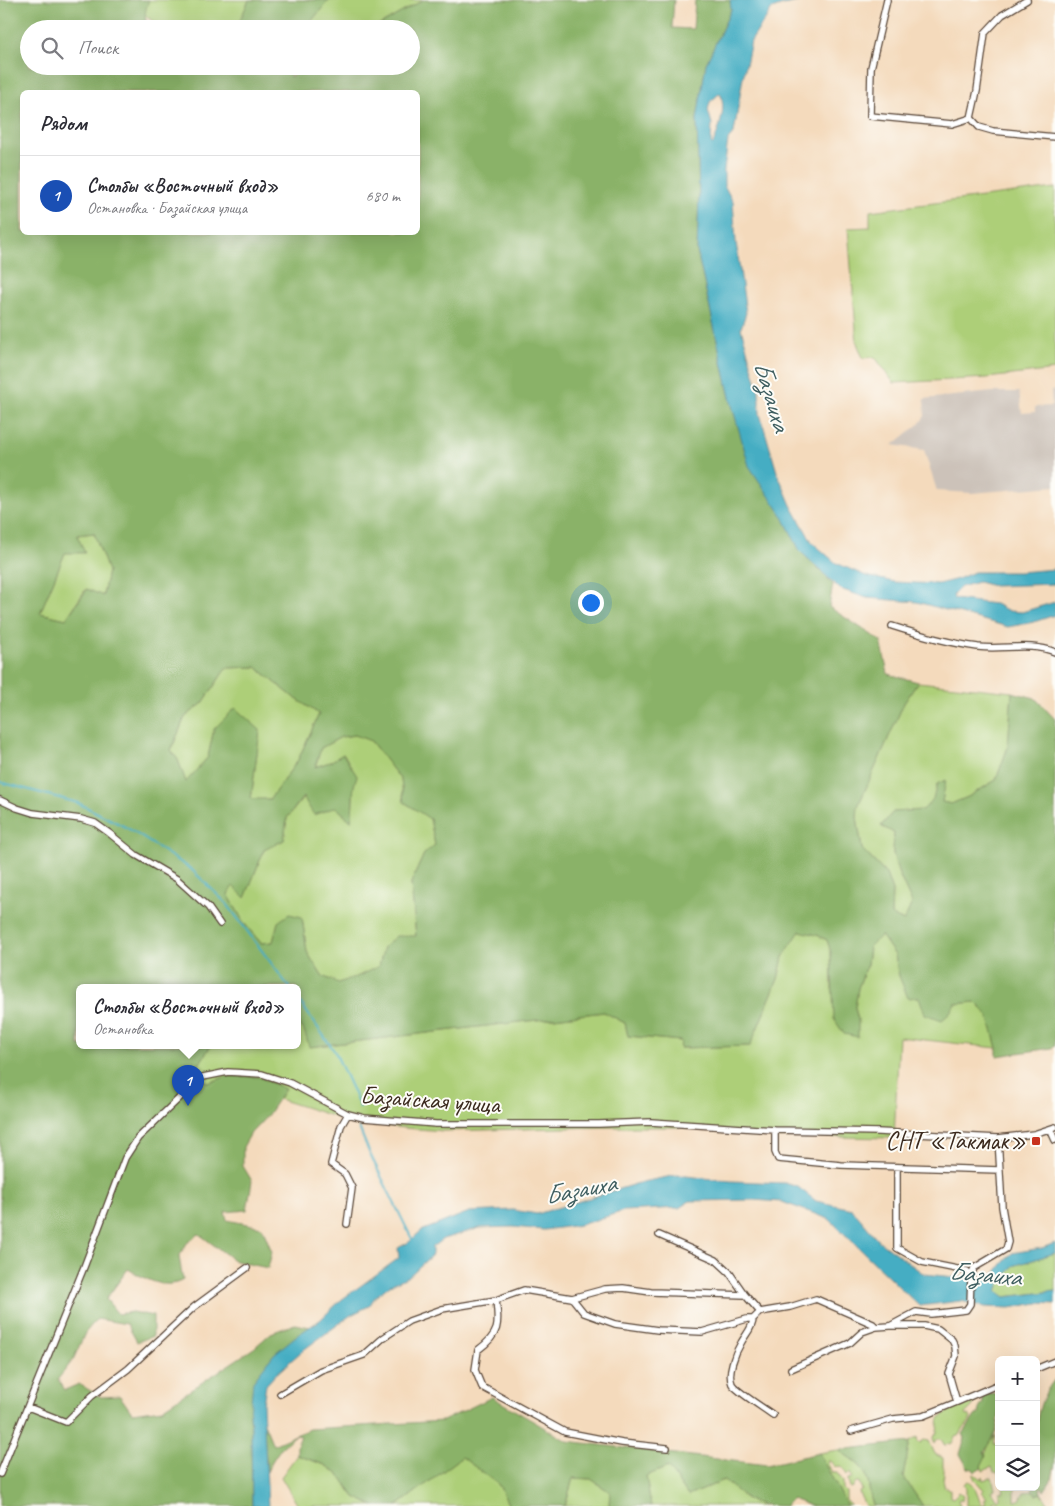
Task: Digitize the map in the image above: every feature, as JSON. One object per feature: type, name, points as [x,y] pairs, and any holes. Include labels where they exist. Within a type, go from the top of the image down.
[{"type":"street","points":[[887,0],[871,68],[870,116],[952,124],[971,118]]},
{"type":"street","points":[[971,118],[977,91],[985,33],[1002,15],[1027,0]]},
{"type":"street","points":[[971,118],[979,127],[993,131],[1055,137]]},
{"type":"street","points":[[892,626],[938,640],[980,647],[1015,646],[1047,649],[1055,652]]},
{"type":"street","points":[[0,800],[33,813],[74,818],[95,823],[136,854],[177,878],[208,907],[220,924]]},
{"type":"street","name":"Базайская улица","points":[[0,1474],[125,1158],[138,1138],[203,1077],[228,1072],[262,1074],[290,1083],[348,1114],[364,1118],[436,1124],[599,1124],[651,1122],[775,1130],[878,1132],[998,1138],[1034,1134],[1052,1128]]},
{"type":"street","points":[[347,1224],[352,1188],[345,1174],[331,1164],[341,1126],[348,1114]]},
{"type":"street","points":[[1052,1128],[1055,1140]]},
{"type":"street","points":[[775,1130],[775,1152],[778,1159],[841,1165],[999,1170]]},
{"type":"street","points":[[890,1326],[916,1312],[931,1314],[966,1310],[970,1304],[971,1276],[974,1268],[1006,1249],[1008,1242],[1002,1207],[998,1138]]},
{"type":"street","points":[[897,1167],[897,1248],[922,1262],[967,1271],[971,1276]]},
{"type":"street","points":[[659,1235],[716,1260],[729,1272],[760,1312]]},
{"type":"street","points":[[28,1407],[66,1422],[92,1396],[128,1369],[194,1307],[247,1268]]},
{"type":"street","points":[[280,1394],[321,1370],[364,1355],[383,1338],[409,1321],[442,1309],[496,1300],[524,1290],[572,1298],[605,1289],[623,1288],[651,1292],[745,1295]]},
{"type":"street","points":[[572,1298],[584,1313],[615,1324],[658,1330],[702,1332],[753,1319]]},
{"type":"street","points":[[773,1415],[733,1386],[730,1377],[740,1343],[753,1324],[753,1319],[760,1312],[790,1307],[816,1299],[876,1327]]},
{"type":"street","points":[[496,1300],[499,1323],[493,1336],[478,1350],[475,1370],[482,1387],[566,1432],[622,1443],[667,1448]]},
{"type":"street","points":[[791,1369],[850,1344],[862,1332],[876,1327],[924,1326],[938,1329],[952,1340],[955,1346],[956,1356],[949,1374],[957,1402]]},
{"type":"street","points":[[1040,1367],[1055,1361]]},
{"type":"street","points":[[851,1431],[893,1419],[923,1416],[995,1386]]},
{"type":"shaded area","points":[[1055,390],[1055,486],[972,493],[937,491],[924,450],[893,445],[920,423],[925,416],[924,399],[992,392],[1019,392],[1022,413],[1035,412],[1035,407],[1052,406],[1051,391]]},
{"type":"green space","points":[[0,0],[149,0],[146,11],[146,20],[20,20],[20,75],[290,75],[290,77],[293,75],[420,75],[420,20],[389,20],[423,0],[674,0],[672,28],[693,29],[695,0],[730,0],[731,10],[706,64],[697,119],[699,197],[697,251],[731,402],[800,551],[833,584],[829,607],[881,641],[888,674],[918,682],[904,703],[858,806],[857,817],[862,849],[886,874],[892,891],[891,915],[904,921],[912,903],[898,872],[893,853],[894,833],[881,826],[893,812],[923,810],[933,799],[937,784],[946,780],[942,802],[951,804],[968,797],[996,780],[1008,747],[1012,692],[1035,698],[1055,719],[1055,1046],[997,1056],[997,1048],[988,1015],[975,1002],[955,1004],[948,1015],[942,1020],[925,1014],[919,997],[908,998],[899,976],[895,955],[881,935],[869,947],[867,964],[858,988],[855,1008],[858,1020],[858,1037],[844,1034],[834,1019],[831,952],[827,940],[817,935],[800,931],[783,957],[778,979],[750,1046],[680,1048],[681,1041],[628,1036],[625,1023],[604,1012],[309,1047],[304,1030],[301,1027],[301,984],[76,984],[76,1049],[209,1049],[195,1071],[208,1083],[228,1076],[259,1077],[285,1089],[267,1116],[251,1133],[243,1147],[243,1166],[252,1181],[247,1210],[225,1212],[227,1220],[262,1227],[272,1252],[268,1268],[235,1261],[199,1234],[187,1243],[179,1257],[183,1280],[176,1283],[162,1284],[128,1269],[106,1299],[118,1314],[132,1312],[153,1316],[153,1336],[137,1342],[127,1324],[97,1319],[85,1333],[73,1360],[58,1379],[65,1390],[79,1384],[101,1397],[120,1396],[132,1413],[162,1409],[254,1348],[271,1333],[295,1324],[310,1327],[274,1354],[250,1414],[252,1506],[0,1506]],"holes":[[[94,533],[108,571],[103,596],[87,589],[66,619],[40,613],[65,553],[85,553],[77,535]],[[256,667],[292,696],[319,714],[298,760],[270,799],[251,799],[260,730],[235,708],[214,729],[208,757],[186,782],[178,760],[171,750],[185,717],[203,703],[226,668]],[[355,735],[371,741],[401,780],[404,802],[430,819],[435,845],[424,854],[411,883],[416,936],[396,936],[384,947],[379,966],[359,976],[338,983],[322,976],[307,952],[302,917],[289,914],[278,922],[273,942],[261,943],[244,923],[228,894],[233,886],[245,898],[264,850],[284,840],[287,818],[303,797],[314,815],[336,807],[351,821],[354,787],[357,776],[343,754],[330,762],[315,767],[321,748],[341,737]]]},
{"type":"green space","points":[[121,0],[423,0],[389,20],[151,20]]},
{"type":"green space","points":[[249,0],[329,0],[312,20],[240,20]]},
{"type":"green space","points":[[1055,188],[1055,370],[987,378],[894,383],[875,357],[863,358],[857,343],[848,228],[870,227],[870,211]]},
{"type":"green space","points":[[94,533],[108,571],[103,596],[86,589],[66,619],[40,613],[65,553],[77,535]]},
{"type":"green space","points":[[256,667],[292,696],[319,714],[298,760],[270,799],[251,800],[260,730],[214,729],[208,757],[186,783],[178,760],[171,750],[185,717],[203,703],[226,668]]},
{"type":"green space","points":[[918,682],[1012,692],[1008,747],[996,780],[968,797],[951,804],[942,802],[945,781],[937,784],[934,799],[923,810],[893,812],[881,826],[894,833],[893,853],[898,872],[912,903],[904,921],[891,915],[892,891],[886,874],[862,849],[857,817],[858,806],[904,703]]},
{"type":"green space","points":[[355,735],[371,741],[401,780],[404,802],[430,818],[435,845],[424,854],[411,883],[416,936],[384,947],[379,966],[359,976],[338,983],[322,976],[307,952],[302,917],[278,922],[273,942],[261,943],[244,923],[228,894],[232,885],[245,898],[264,850],[284,840],[287,818],[304,797],[336,807],[350,820],[356,776],[344,754],[330,762],[315,767],[321,748],[341,737]]},
{"type":"green space","points":[[800,930],[827,940],[831,952],[832,990],[858,1020],[855,1008],[858,988],[867,964],[869,947],[881,935],[895,955],[899,976],[919,997],[948,1015],[955,1004],[976,1002],[988,1015],[997,1048],[899,1037],[894,1138],[774,1136],[693,1127],[444,1131],[404,1128],[348,1121],[279,1099],[285,1089],[228,1076],[208,1083],[195,1071],[209,1049],[301,1049],[301,1027],[310,1047],[604,1012],[625,1023],[628,1036],[681,1041],[680,1048],[750,1046],[778,979],[783,957]]},
{"type":"green space","points":[[1055,1253],[1055,1291],[1004,1297],[997,1291],[1000,1283],[1013,1266]]},
{"type":"green space","points":[[1055,1379],[1055,1463],[1052,1479],[1044,1491],[1042,1487],[1040,1488],[1040,1408],[1047,1391]]},
{"type":"green space","points":[[982,1394],[995,1394],[995,1434],[984,1452],[986,1456],[981,1466],[982,1468],[975,1472],[973,1469],[968,1468],[960,1454],[965,1438],[963,1434],[975,1416],[980,1412],[979,1409],[983,1403]]},
{"type":"green space","points":[[492,1397],[567,1441],[767,1465],[819,1453],[847,1506],[811,1506],[792,1499],[785,1506],[765,1505],[751,1501],[724,1480],[688,1496],[668,1467],[646,1476],[651,1506],[609,1506],[610,1492],[591,1479],[573,1478],[565,1506],[509,1506],[499,1485],[462,1457],[397,1506],[374,1506],[355,1497],[339,1475],[325,1465],[297,1455],[297,1445],[301,1436],[296,1435],[279,1451],[267,1472],[263,1421],[273,1445],[309,1429],[443,1421]]},
{"type":"green space","points":[[975,1397],[976,1400],[972,1407],[965,1414],[971,1418],[960,1435],[955,1437],[951,1445],[947,1444],[945,1446],[941,1439],[937,1439],[935,1443],[933,1439],[937,1432],[939,1418],[955,1407],[964,1407],[966,1401]]},
{"type":"green space","points":[[918,1437],[917,1440],[920,1443],[924,1440],[929,1441],[935,1454],[943,1458],[945,1488],[947,1487],[950,1490],[950,1497],[953,1498],[959,1492],[963,1495],[962,1501],[958,1500],[960,1506],[923,1506],[903,1476],[910,1442]]},
{"type":"green space","points":[[995,1437],[995,1472],[992,1467],[983,1471],[981,1466],[989,1444]]},
{"type":"green space","points":[[910,1442],[903,1476],[923,1506],[874,1506],[863,1469],[838,1450]]},
{"type":"green space","points":[[838,1450],[863,1469],[874,1506],[865,1506],[859,1492],[862,1490],[859,1482],[856,1482],[850,1488],[848,1479],[852,1478],[850,1473],[847,1475],[843,1468],[835,1467],[830,1461],[827,1461],[832,1473],[837,1473],[843,1481],[846,1500],[851,1505],[847,1506],[819,1453]]},
{"type":"green space","points":[[297,1455],[325,1465],[339,1475],[355,1497],[374,1506],[300,1506],[281,1477]]},
{"type":"green space","points":[[462,1457],[499,1485],[509,1506],[397,1506]]},
{"type":"green space","points":[[668,1467],[688,1496],[724,1480],[745,1498],[763,1506],[651,1506],[646,1476]]},
{"type":"green space","points":[[973,1475],[981,1479],[982,1476],[983,1480],[992,1477],[995,1489],[992,1491],[998,1500],[1000,1492],[1004,1491],[1015,1491],[1015,1501],[1020,1500],[1024,1492],[1033,1491],[1037,1495],[1041,1493],[1050,1506],[998,1506],[997,1502],[993,1501],[994,1506],[966,1506],[966,1489],[964,1484],[968,1481],[976,1489],[982,1505],[986,1503],[984,1500],[987,1498],[982,1492],[984,1490]]},
{"type":"green space","points":[[573,1478],[591,1479],[610,1492],[609,1506],[565,1506]]},
{"type":"green space","points":[[1040,1488],[1041,1493],[1037,1495],[1033,1491],[1040,1491]]},
{"type":"water","points":[[730,0],[807,0],[772,9],[751,41],[734,133],[728,140],[724,170],[724,185],[733,202],[736,242],[746,313],[741,328],[759,391],[760,414],[777,472],[791,505],[812,542],[836,563],[866,576],[894,582],[938,584],[958,579],[974,572],[1019,572],[1055,569],[1055,584],[994,586],[978,582],[961,587],[953,595],[954,599],[995,604],[1009,611],[1022,612],[1055,602],[1055,615],[1034,622],[1008,627],[917,602],[867,598],[840,589],[800,551],[782,515],[749,466],[731,402],[697,251],[699,197],[697,119],[706,64],[731,10]],"holes":[[[720,93],[722,99],[721,119],[713,144],[711,143],[712,124],[708,110],[710,102]]]},
{"type":"water","points":[[677,1175],[731,1181],[785,1183],[798,1187],[816,1201],[852,1209],[879,1241],[924,1274],[986,1280],[994,1275],[1012,1253],[1042,1248],[1055,1243],[1055,1253],[1013,1266],[1000,1283],[997,1291],[1005,1297],[1055,1291],[1055,1304],[1038,1303],[1010,1308],[985,1307],[961,1301],[919,1306],[829,1219],[782,1202],[753,1200],[690,1201],[679,1208],[624,1211],[580,1225],[544,1230],[513,1227],[480,1228],[443,1239],[432,1247],[432,1255],[409,1276],[390,1285],[375,1297],[369,1306],[351,1315],[302,1351],[266,1385],[263,1404],[268,1506],[252,1506],[250,1414],[253,1381],[274,1354],[320,1320],[341,1300],[399,1258],[398,1248],[409,1242],[421,1231],[469,1212],[513,1210],[537,1214],[642,1182]]},
{"type":"waterway","points":[[0,782],[78,803],[129,829],[191,869],[227,904],[287,984]]},
{"type":"waterway","points":[[301,1004],[335,1052],[360,1107]]},
{"type":"waterway","points":[[359,1126],[369,1152],[413,1241]]},
{"type":"place","name":"Столбы «Восточный вход»","points":[[188,1106]]},
{"type":"place","name":"СНТ «Такмак»","points":[[1036,1141]]},
{"type":"water label","name":"Базаиха","points":[[772,396]]},
{"type":"water label","name":"Базаиха","points":[[580,1189]]},
{"type":"water label","name":"Базаиха","points":[[985,1274]]}]
